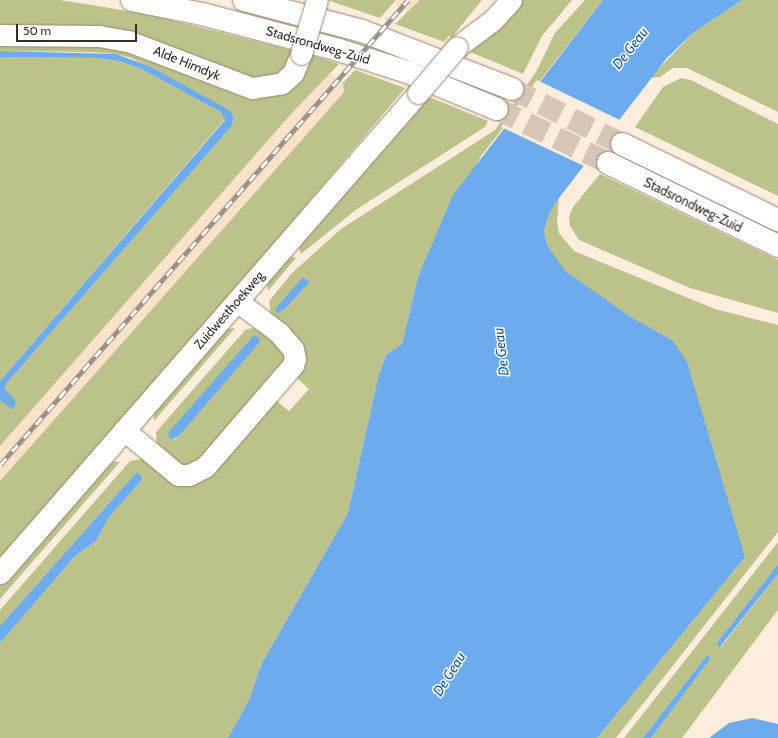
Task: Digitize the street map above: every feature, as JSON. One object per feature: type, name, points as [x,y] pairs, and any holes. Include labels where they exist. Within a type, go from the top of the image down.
[{"type":"highway","name":"Stadsrondweg-Zuid","points":[[132,0],[202,14],[339,50],[410,73],[497,109]]},
{"type":"highway","name":"Stadsrondweg-Zuid","points":[[244,0],[362,32],[512,89]]},
{"type":"highway","name":"Stadsrondweg-Zuid","points":[[622,144],[778,220]]},
{"type":"highway","name":"Stadsrondweg-Zuid","points":[[608,163],[778,246]]},
{"type":"street","name":"Alde Himdyk","points":[[0,35],[99,36],[128,41],[252,88],[282,83],[292,73],[301,54],[317,0]]},
{"type":"street","name":"Zuidwesthoekweg","points":[[0,573],[418,93],[457,46],[492,0]]},
{"type":"street","name":"Zuidwesthoekweg","points":[[457,46],[493,20],[511,0]]},
{"type":"street","points":[[124,430],[178,475],[189,475],[205,467],[293,366],[295,359],[289,343],[237,301]]},
{"type":"shaded area","points":[[396,0],[420,0],[408,14],[394,2]]},
{"type":"shaded area","points":[[331,74],[343,83],[344,92],[0,481],[0,446],[292,113],[326,77]]},
{"type":"green space","points":[[0,0],[59,0],[86,4],[155,16],[295,51],[288,69],[263,82],[144,39],[0,29]]},
{"type":"green space","points":[[327,0],[396,0],[380,18]]},
{"type":"green space","points":[[420,0],[482,0],[452,37],[449,36],[444,42],[395,24]]},
{"type":"green space","points":[[519,0],[572,0],[542,36],[523,74],[470,52]]},
{"type":"green space","points":[[585,0],[603,0],[481,156],[418,277],[402,344],[386,355],[378,378],[348,513],[262,663],[249,700],[228,738],[0,738],[0,643],[76,555],[96,541],[109,517],[142,480],[136,473],[0,626],[0,610],[130,461],[148,458],[172,480],[273,398],[289,411],[309,389],[295,376],[271,317],[269,301],[292,273],[341,229],[495,130],[536,72],[555,33]],"holes":[[[303,277],[310,282],[285,309],[275,310]]]},
{"type":"green space","points":[[742,0],[778,0],[778,112],[687,68],[673,68],[660,77],[650,78],[694,32]]},
{"type":"green space","points":[[0,41],[106,44],[259,95],[308,54],[339,64],[292,113],[0,446],[0,400],[15,406],[14,400],[5,389],[6,384],[231,127],[234,119],[231,111],[131,58],[116,54],[89,52],[0,51]]},
{"type":"green space","points":[[0,57],[96,58],[120,61],[143,70],[221,112],[225,119],[0,381]]},
{"type":"green space","points":[[355,70],[405,88],[226,301],[0,562],[0,481],[344,92],[343,83]]},
{"type":"green space","points":[[681,78],[691,80],[778,124],[778,196],[635,127],[663,87]]},
{"type":"green space","points":[[429,97],[488,121],[485,127],[357,209],[301,254],[297,243],[417,106],[421,107]]},
{"type":"green space","points":[[600,174],[778,260],[778,313],[690,288],[579,240],[570,226],[569,217],[573,207]]},
{"type":"green space","points":[[559,198],[557,222],[559,233],[574,251],[715,309],[778,325],[778,532],[616,738],[597,738],[745,557],[672,340],[631,317],[564,271],[547,245],[544,231],[549,214]]},
{"type":"green space","points":[[290,256],[296,258],[268,291],[266,279]]},
{"type":"green space","points":[[235,328],[154,421],[153,409],[223,329]]},
{"type":"green space","points":[[260,328],[283,345],[287,359],[203,459],[182,468],[157,449],[156,432],[246,329]],"holes":[[[260,339],[178,437],[173,440]]]},
{"type":"green space","points":[[107,461],[120,462],[0,599],[0,584]]},
{"type":"green space","points":[[778,542],[778,564],[716,644],[721,647],[778,574],[778,610],[682,738],[651,738],[711,658],[707,655],[643,738],[624,738]]},
{"type":"water","name":"De Geau","points":[[603,0],[742,0],[694,32],[667,58],[559,198],[549,214],[544,231],[547,245],[565,271],[631,317],[672,340],[687,362],[745,557],[597,738],[228,738],[249,700],[262,663],[348,513],[378,378],[386,355],[402,344],[418,277],[453,195]]},
{"type":"water","points":[[0,51],[116,54],[151,67],[231,111],[234,119],[231,127],[6,384],[5,389],[15,400],[15,406],[12,409],[0,400],[0,381],[225,120],[221,112],[143,70],[120,61],[96,58],[0,57]]},
{"type":"water","points":[[303,277],[310,282],[285,309],[277,313],[275,309]]},
{"type":"water","points":[[254,335],[260,339],[259,343],[178,437],[170,439],[168,433]]},
{"type":"water","points":[[136,473],[140,474],[142,480],[109,517],[96,541],[76,555],[0,643],[0,626]]},
{"type":"water","points":[[778,564],[778,574],[720,647],[716,644]]},
{"type":"water","points":[[707,655],[711,658],[651,738],[643,738]]},
{"type":"water","points":[[752,718],[778,724],[778,738],[709,738],[729,723]]},
{"type":"pier","points":[[537,80],[622,121],[586,167],[501,127]]},
{"type":"tunnel","points":[[512,89],[622,144]]},
{"type":"tunnel","points":[[497,109],[608,163]]},
{"type":"railway","points":[[0,465],[408,0]]}]
